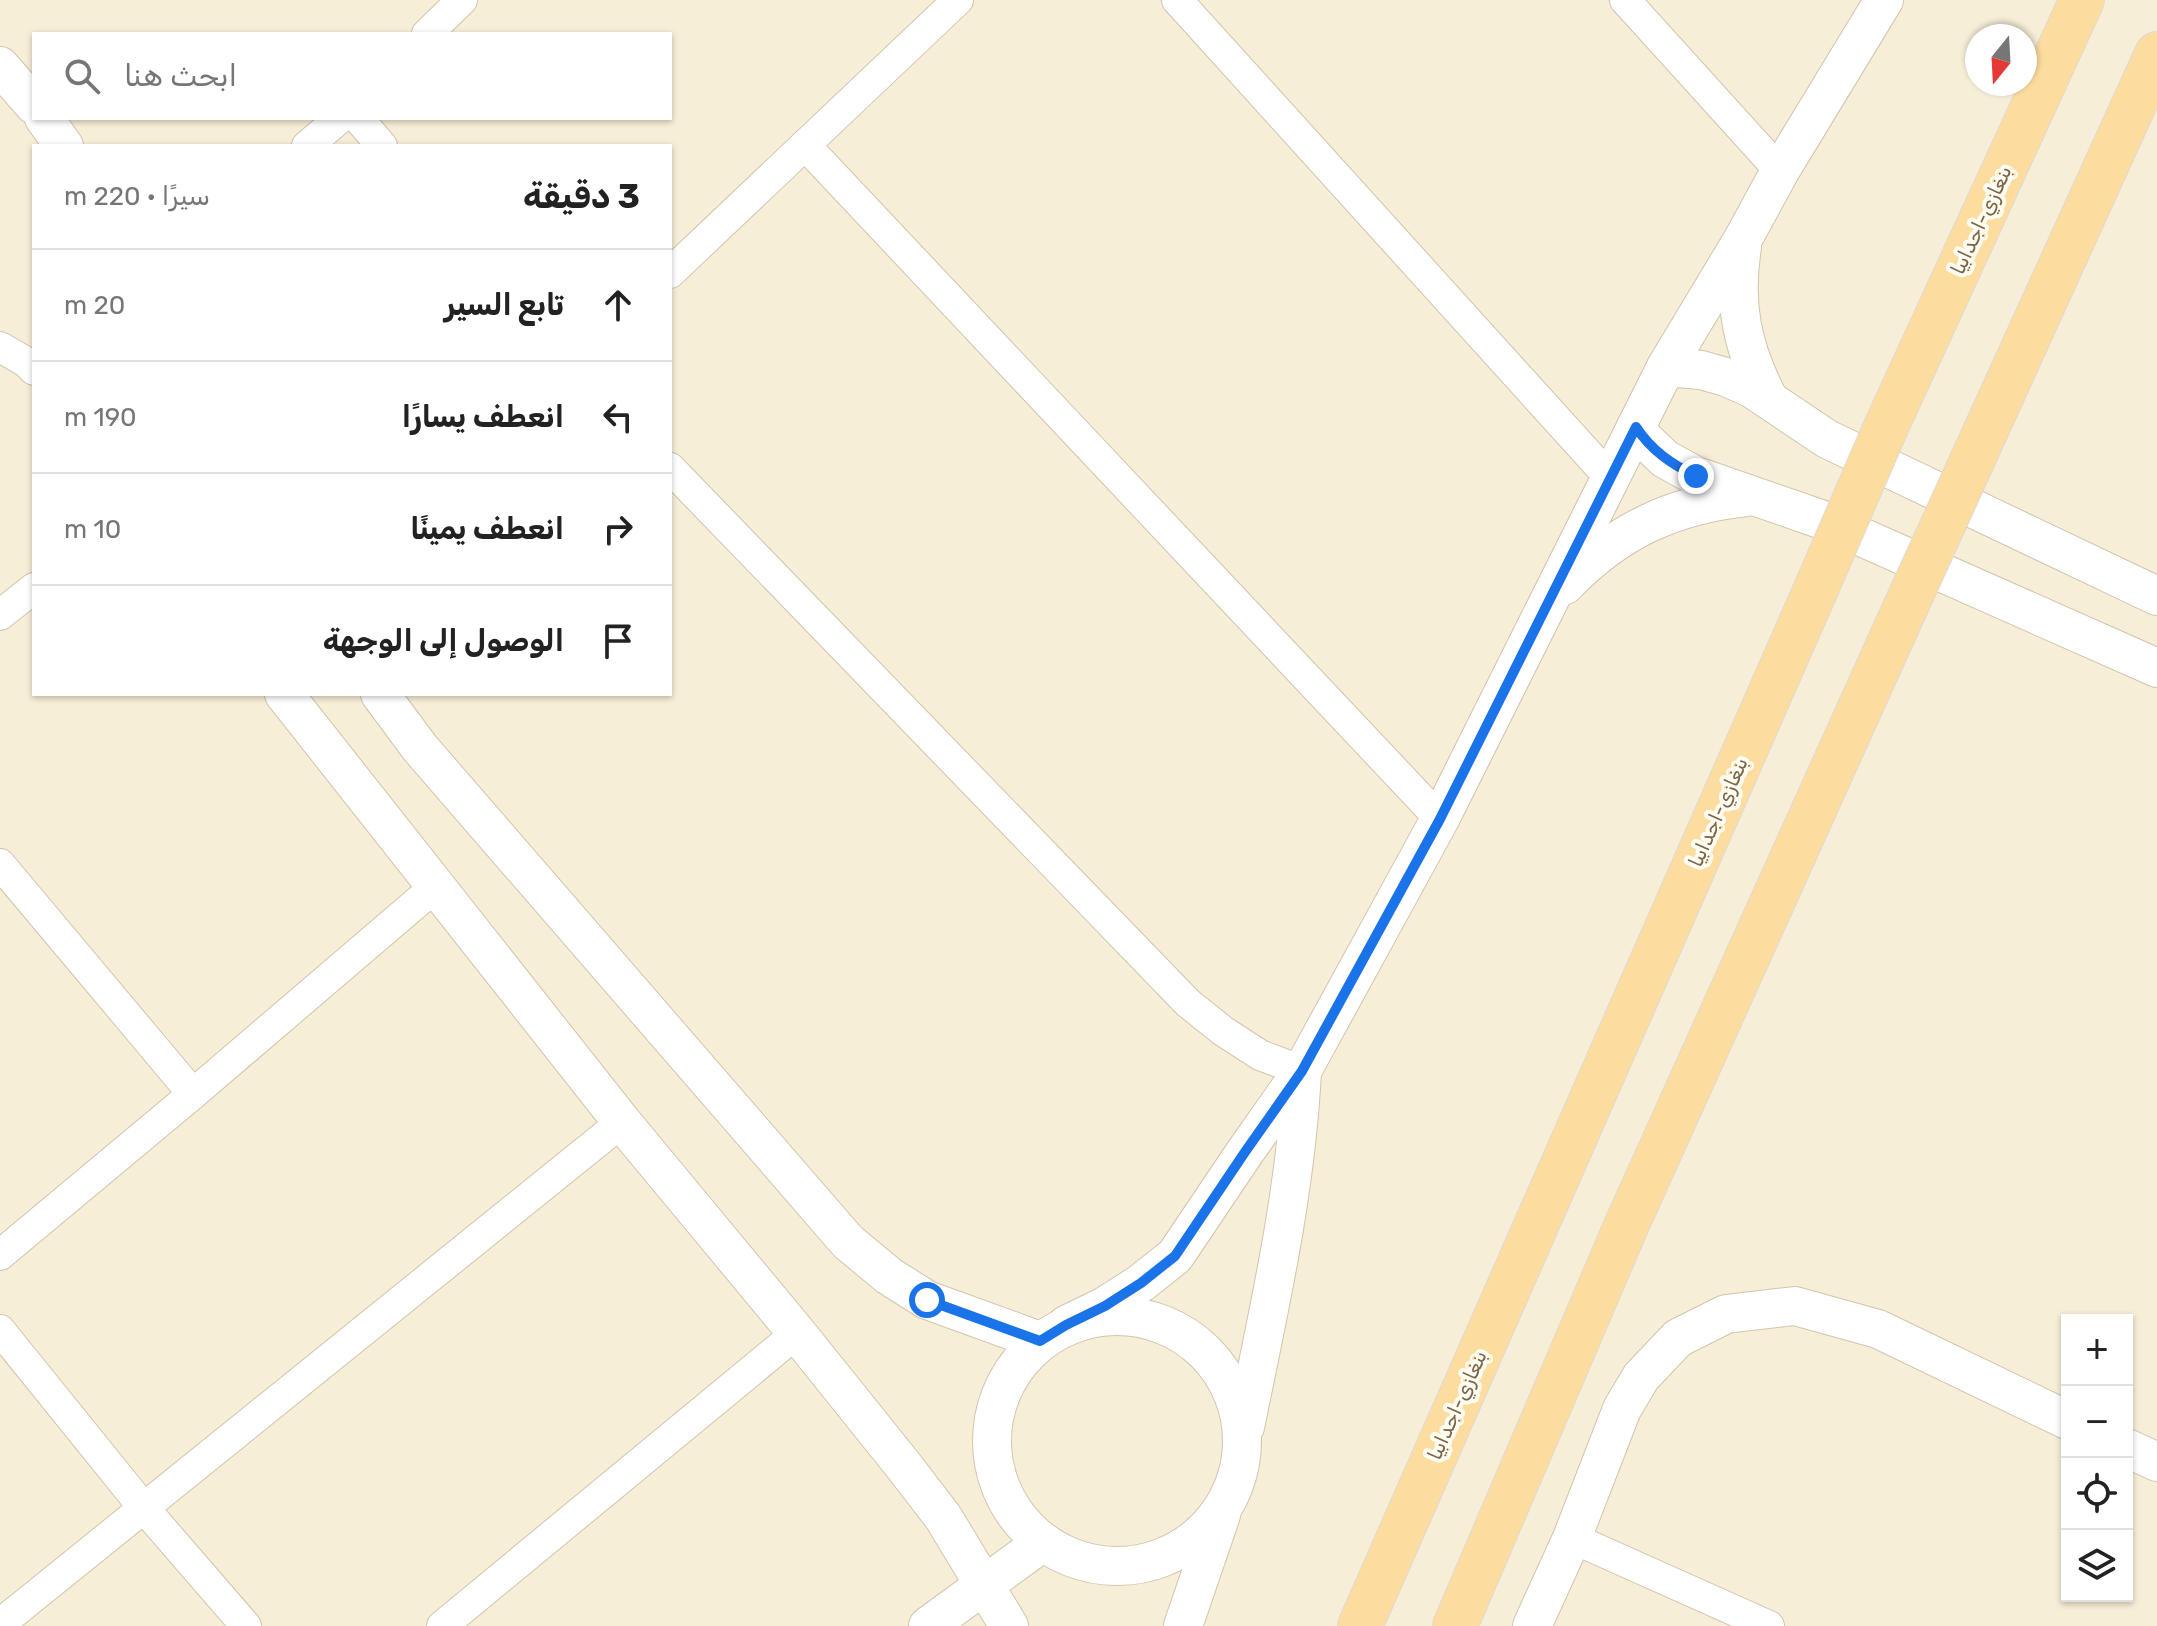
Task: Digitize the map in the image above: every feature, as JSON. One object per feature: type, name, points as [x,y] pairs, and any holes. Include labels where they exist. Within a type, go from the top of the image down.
[{"type":"highway","name":"بنغازي-اجدابيا","points":[[1360,1626],[1886,427],[2082,0]]},
{"type":"highway","points":[[1455,1626],[1627,1224],[2157,54]]},
{"type":"street","points":[[429,32],[462,0]]},
{"type":"street","points":[[672,271],[958,0]]},
{"type":"street","points":[[1177,0],[1610,478]]},
{"type":"street","points":[[1625,0],[1780,171]]},
{"type":"street","points":[[1223,1508],[1204,1531],[1181,1549],[1154,1560],[1126,1566],[1096,1564],[1068,1556],[1043,1542],[1019,1519],[1001,1491],[992,1459],[992,1425],[1000,1393],[1016,1365],[1053,1333],[1105,1306],[1175,1256],[1302,1071],[1440,819],[1666,367],[1884,0]]},
{"type":"street","points":[[0,66],[32,103]]},
{"type":"street","points":[[45,120],[63,144]]},
{"type":"street","points":[[309,144],[338,120]]},
{"type":"street","points":[[360,120],[380,144]]},
{"type":"street","points":[[805,145],[1440,819]]},
{"type":"street","points":[[1743,239],[1738,294],[1740,322],[1746,348],[1768,398]]},
{"type":"street","points":[[0,347],[32,368]]},
{"type":"street","points":[[1666,367],[1701,370],[1751,388],[1827,439],[2157,596]]},
{"type":"street","points":[[1636,427],[1655,450],[1696,476],[1823,520],[2157,668]]},
{"type":"street","points":[[672,470],[1188,1003],[1260,1055],[1302,1071]]},
{"type":"street","points":[[1537,622],[1559,591],[1585,565],[1625,535],[1681,509],[1717,500],[1755,496]]},
{"type":"street","points":[[0,615],[32,590]]},
{"type":"street","points":[[286,696],[622,1122],[797,1333],[943,1517],[1009,1626]]},
{"type":"street","points":[[381,696],[420,748],[848,1242],[889,1276],[927,1300],[1053,1333],[1096,1317],[1126,1316],[1156,1322],[1184,1335],[1208,1355],[1226,1379],[1238,1408],[1242,1438]]},
{"type":"street","points":[[0,864],[193,1094]]},
{"type":"street","points":[[0,1255],[435,887]]},
{"type":"street","points":[[1183,1626],[1241,1462],[1242,1438],[1276,1275],[1295,1164],[1302,1071]]},
{"type":"street","points":[[0,1624],[622,1122]]},
{"type":"street","points":[[1532,1626],[1572,1538],[1622,1409],[1641,1377],[1678,1338],[1726,1314],[1795,1306],[1878,1329],[2061,1417]]},
{"type":"street","points":[[0,1330],[143,1507],[246,1626]]},
{"type":"street","points":[[442,1626],[797,1333]]},
{"type":"street","points":[[2133,1451],[2157,1462]]},
{"type":"street","points":[[1572,1538],[1769,1626]]},
{"type":"street","points":[[928,1626],[1043,1542]]},
{"type":"shaded area","points":[[0,0],[2157,0],[2157,1626],[0,1626]]},
{"type":"route","points":[[927,1300],[1040,1341],[1105,1306],[1175,1256],[1302,1071],[1440,819],[1636,427],[1665,459],[1696,476]]}]
